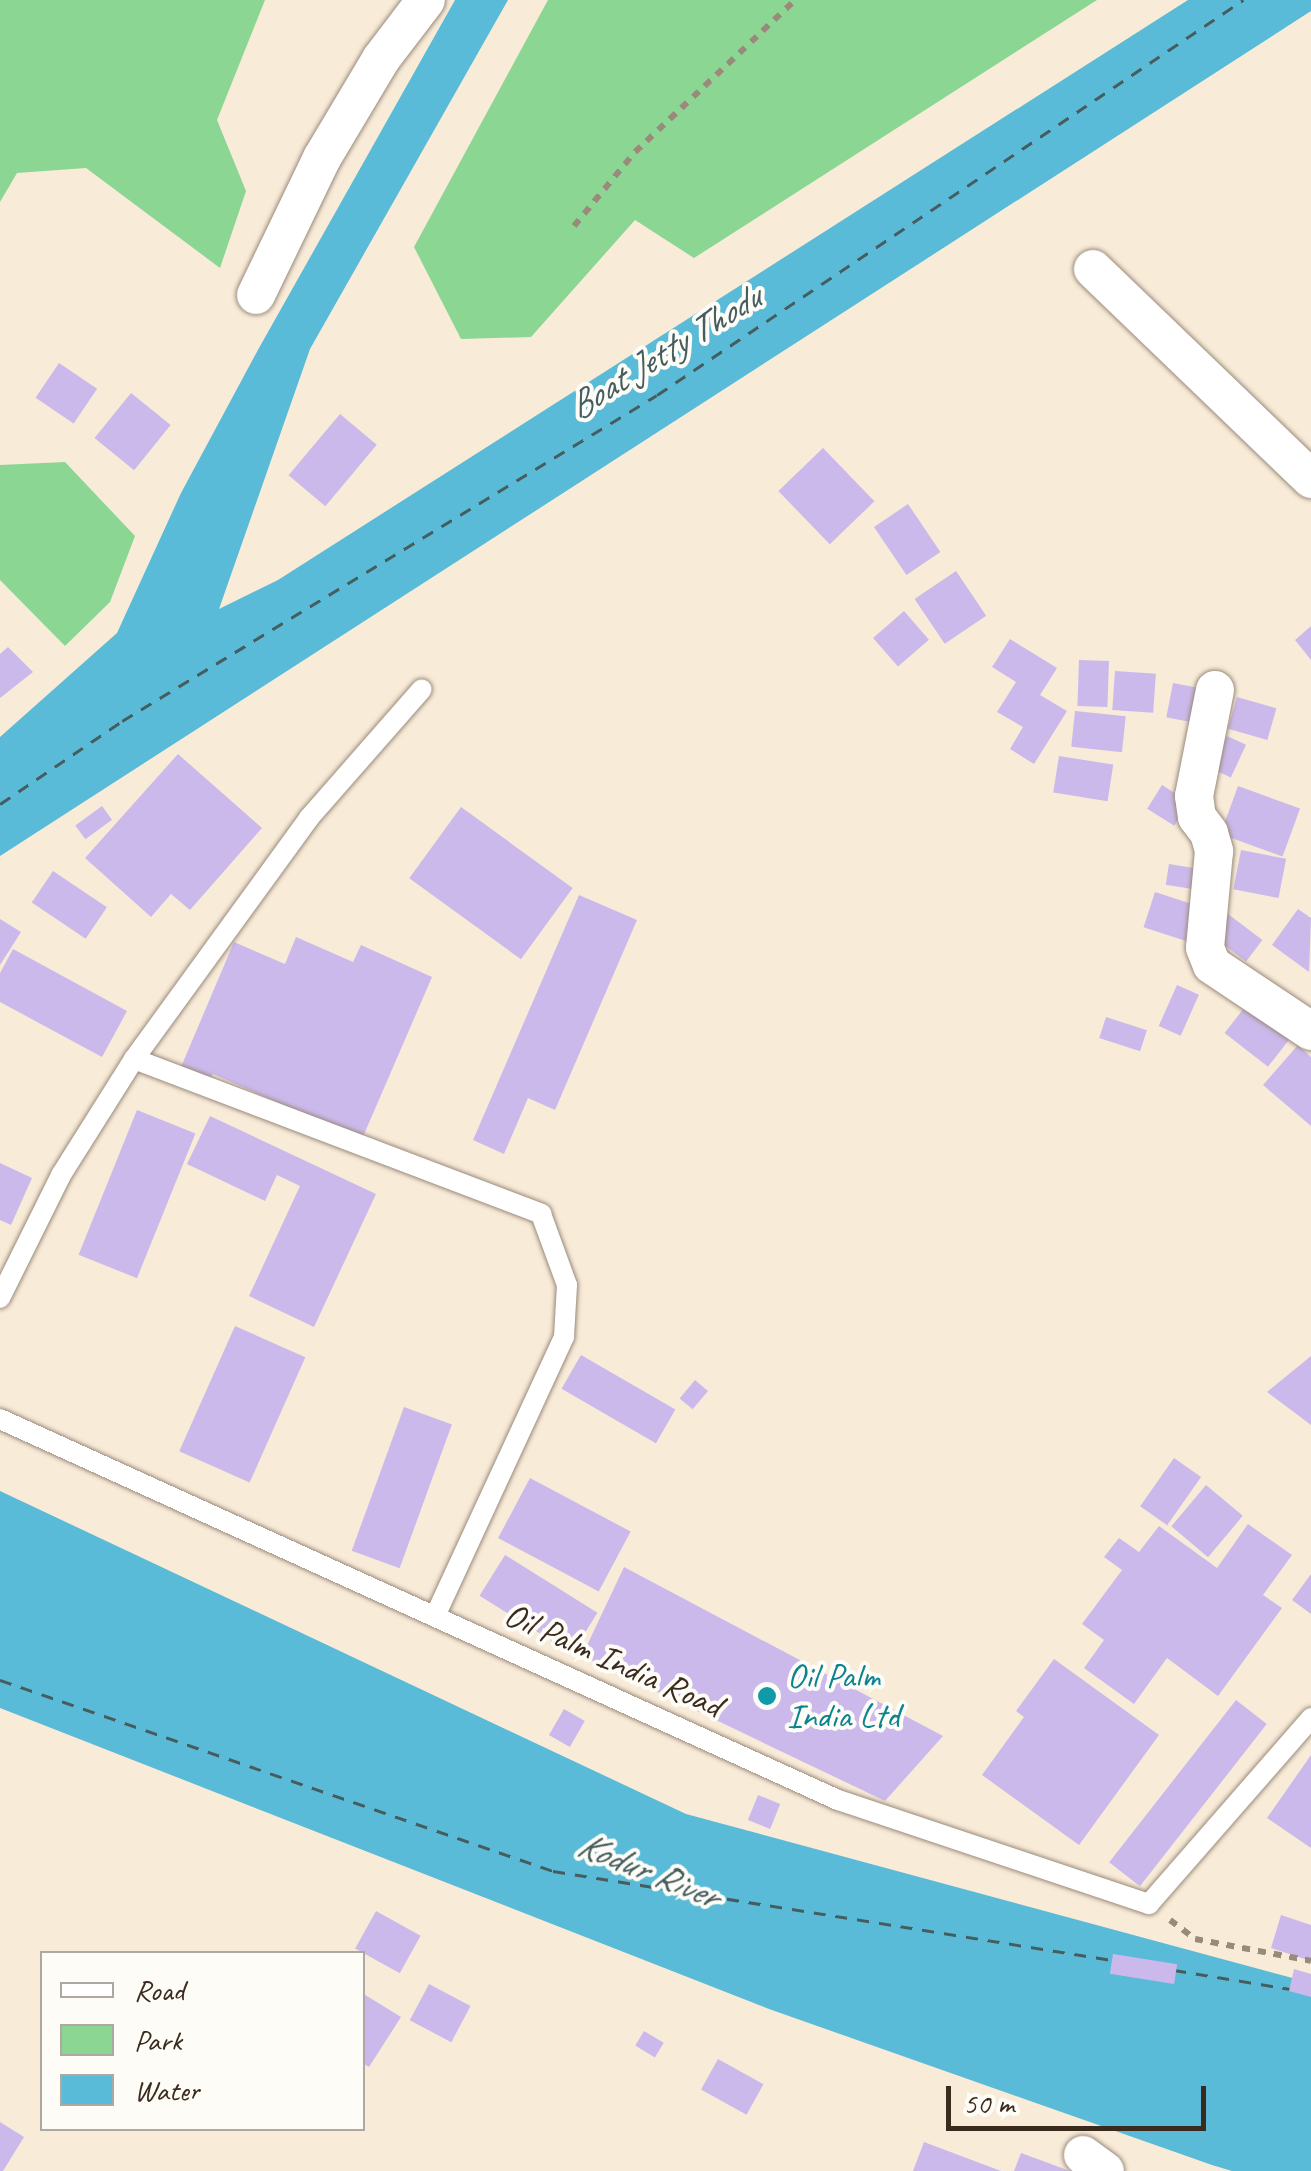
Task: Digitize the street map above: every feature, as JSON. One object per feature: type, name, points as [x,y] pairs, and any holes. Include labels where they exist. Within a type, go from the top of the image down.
[{"type":"street","points":[[256,295],[322,158],[381,59],[426,0]]},
{"type":"street","points":[[1093,269],[1311,479]]},
{"type":"street","points":[[1215,690],[1194,796],[1197,817],[1209,832],[1214,851],[1205,948],[1212,965],[1311,1031]]},
{"type":"lane","points":[[0,1298],[62,1175],[134,1059],[309,818],[422,689]]},
{"type":"lane","points":[[134,1059],[540,1214],[566,1285],[564,1337],[435,1616]]},
{"type":"lane","name":"Oil Palm India Road","points":[[0,1419],[838,1800],[1150,1904]]},
{"type":"lane","points":[[1150,1904],[1311,1718]]},
{"type":"path","points":[[574,226],[635,152],[795,0]]},
{"type":"path","points":[[1150,1904],[1195,1939],[1311,1961]]},
{"type":"green space","points":[[0,0],[265,0],[217,120],[246,191],[220,268],[86,168],[17,173],[0,202]]},
{"type":"green space","points":[[548,0],[1097,0],[694,258],[635,220],[531,337],[461,339],[414,247]]},
{"type":"green space","points":[[65,462],[135,536],[110,602],[65,646],[0,580],[0,465]]},
{"type":"water","name":"Boat Jetty Thodu","points":[[455,0],[508,0],[310,349],[219,609],[278,580],[1188,0],[1311,0],[1311,11],[0,856],[0,737],[117,633],[181,493]]},
{"type":"water","name":"Kodur River","points":[[0,1491],[686,1814],[1311,1983],[1311,2171],[1232,2171],[769,2009],[0,1708]]},
{"type":"building","points":[[59,363],[97,389],[74,424],[36,398]]},
{"type":"building","points":[[131,393],[171,425],[134,470],[94,438]]},
{"type":"building","points":[[340,414],[377,445],[325,506],[289,475]]},
{"type":"building","points":[[823,448],[874,501],[830,544],[778,491]]},
{"type":"building","points":[[908,504],[940,552],[906,575],[874,527]]},
{"type":"building","points":[[956,571],[986,616],[945,644],[915,599]]},
{"type":"building","points":[[904,611],[929,640],[898,667],[873,638]]},
{"type":"building","points":[[1311,626],[1311,660],[1295,640]]},
{"type":"building","points":[[1010,639],[1057,668],[1040,695],[1067,711],[1034,764],[1010,749],[1023,727],[997,712],[1016,682],[992,667]]},
{"type":"building","points":[[8,647],[33,672],[0,698],[0,654]]},
{"type":"building","points":[[1079,660],[1109,661],[1107,707],[1077,706]]},
{"type":"building","points":[[1115,671],[1156,674],[1153,713],[1112,710]]},
{"type":"building","points":[[1173,683],[1208,690],[1202,724],[1166,717]]},
{"type":"building","points":[[1237,697],[1276,708],[1267,740],[1228,729]]},
{"type":"building","points":[[1075,711],[1126,716],[1122,752],[1071,747]]},
{"type":"building","points":[[1227,736],[1246,745],[1231,778],[1212,769]]},
{"type":"building","points":[[178,754],[262,828],[190,910],[171,894],[151,917],[85,858]]},
{"type":"building","points":[[1059,756],[1113,765],[1108,801],[1053,793]]},
{"type":"building","points":[[1162,785],[1189,802],[1174,826],[1147,809]]},
{"type":"building","points":[[1238,786],[1300,809],[1283,856],[1221,834]]},
{"type":"building","points":[[102,806],[112,820],[85,839],[75,825]]},
{"type":"building","points":[[461,807],[573,888],[521,959],[409,878]]},
{"type":"building","points":[[1241,850],[1286,859],[1279,898],[1233,889]]},
{"type":"building","points":[[1169,864],[1202,869],[1198,890],[1166,885]]},
{"type":"building","points":[[53,871],[107,907],[86,939],[32,903]]},
{"type":"building","points":[[1155,892],[1204,908],[1192,943],[1144,927]]},
{"type":"building","points":[[579,895],[637,920],[555,1110],[528,1098],[504,1154],[473,1140]]},
{"type":"building","points":[[1298,909],[1311,918],[1309,972],[1272,945]]},
{"type":"building","points":[[1228,914],[1262,940],[1246,961],[1212,936]]},
{"type":"building","points":[[0,919],[21,932],[0,965]]},
{"type":"building","points":[[296,937],[353,962],[361,945],[432,977],[362,1139],[213,1074],[210,1079],[181,1067],[234,942],[285,964]]},
{"type":"building","points":[[13,949],[127,1011],[102,1057],[0,1002],[0,973]]},
{"type":"building","points":[[1177,985],[1199,995],[1181,1036],[1159,1026]]},
{"type":"building","points":[[1248,1003],[1291,1037],[1268,1067],[1225,1033]]},
{"type":"building","points":[[1106,1017],[1147,1030],[1140,1051],[1099,1038]]},
{"type":"building","points":[[1298,1045],[1311,1057],[1311,1126],[1263,1085]]},
{"type":"building","points":[[137,1110],[195,1134],[137,1278],[79,1255]]},
{"type":"building","points":[[210,1116],[376,1194],[314,1327],[249,1296],[300,1186],[277,1175],[265,1201],[187,1164]]},
{"type":"building","points":[[0,1163],[32,1178],[11,1225],[0,1220]]},
{"type":"building","points":[[235,1326],[305,1357],[250,1482],[179,1451]]},
{"type":"building","points":[[581,1355],[675,1410],[656,1443],[562,1389]]},
{"type":"building","points":[[1311,1356],[1311,1425],[1267,1392]]},
{"type":"building","points":[[695,1380],[708,1391],[693,1409],[680,1398]]},
{"type":"building","points":[[404,1407],[452,1424],[400,1568],[352,1551]]},
{"type":"building","points":[[1174,1458],[1201,1477],[1167,1525],[1140,1506]]},
{"type":"building","points":[[530,1478],[631,1532],[599,1592],[498,1538]]},
{"type":"building","points":[[1206,1485],[1243,1516],[1208,1557],[1171,1526]]},
{"type":"building","points":[[1248,1524],[1292,1555],[1263,1595],[1282,1608],[1218,1696],[1167,1658],[1134,1704],[1084,1668],[1104,1640],[1082,1624],[1122,1570],[1104,1557],[1119,1538],[1139,1552],[1159,1526],[1217,1568]]},
{"type":"building","points":[[505,1555],[597,1613],[572,1653],[480,1596]]},
{"type":"building","name":"Oil Palm India Ltd","points":[[624,1567],[943,1736],[885,1801],[582,1656]]},
{"type":"building","points":[[1311,1574],[1311,1614],[1292,1600]]},
{"type":"building","points":[[1054,1659],[1159,1735],[1079,1845],[982,1775],[1024,1717],[1016,1711]]},
{"type":"building","points":[[1236,1700],[1267,1724],[1140,1886],[1109,1862]]},
{"type":"building","points":[[564,1709],[585,1721],[570,1747],[549,1735]]},
{"type":"building","points":[[1311,1755],[1311,1848],[1267,1818]]},
{"type":"building","points":[[758,1795],[780,1804],[770,1829],[748,1820]]},
{"type":"building","points":[[376,1911],[421,1936],[400,1973],[355,1949]]},
{"type":"building","points":[[1281,1915],[1311,1925],[1311,1961],[1271,1948]]},
{"type":"building","points":[[1113,1954],[1177,1964],[1174,1984],[1110,1974]]},
{"type":"building","points":[[1294,1969],[1311,1974],[1311,1997],[1289,1991]]},
{"type":"building","points":[[429,1984],[470,2006],[451,2042],[410,2020]]},
{"type":"building","points":[[365,1995],[401,2017],[369,2067],[365,2065]]},
{"type":"building","points":[[644,2031],[664,2043],[655,2057],[635,2046]]},
{"type":"building","points":[[718,2059],[763,2084],[747,2115],[701,2090]]},
{"type":"building","points":[[0,2122],[24,2137],[3,2171],[0,2171]]},
{"type":"building","points":[[924,2142],[1001,2171],[913,2171]]},
{"type":"building","points":[[1021,2153],[1070,2171],[1014,2171]]},
{"type":"ferry route","points":[[0,804],[122,721],[657,395],[1243,0]]},
{"type":"ferry route","points":[[0,1680],[553,1871],[1112,1960]]},
{"type":"ferry route","points":[[1174,1970],[1290,1989]]},
{"type":"place","name":"Oil Palm India Ltd","points":[[767,1696]]}]
